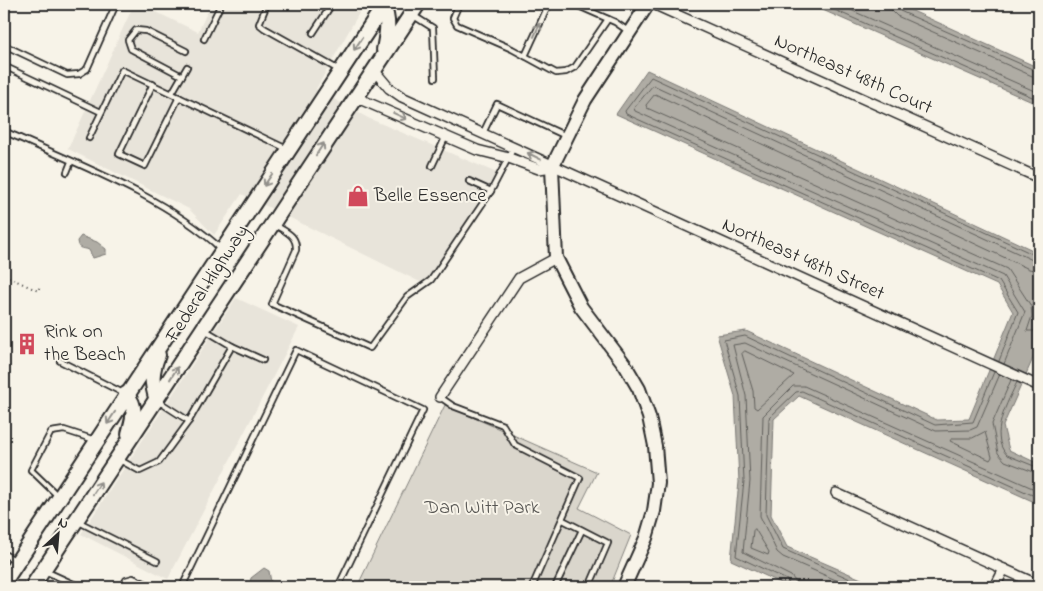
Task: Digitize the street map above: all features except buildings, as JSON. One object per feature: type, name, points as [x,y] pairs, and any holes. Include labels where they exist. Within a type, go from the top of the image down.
[{"type":"main road","name":"Federal Highway","points":[[4,582],[340,71],[382,4]]},
{"type":"main road","points":[[382,4],[387,15],[388,27],[384,53]]},
{"type":"main road","name":"Federal Highway","points":[[32,587],[414,9]]},
{"type":"main road","points":[[157,400],[152,385],[152,371],[165,336]]},
{"type":"main road","points":[[126,394],[132,400],[135,412],[127,442]]},
{"type":"street","points":[[624,587],[646,538],[658,483],[655,446],[649,417],[639,389],[626,365],[581,307],[556,258],[552,166],[585,100],[648,4]]},
{"type":"street","name":"Northeast 48th Court","points":[[653,4],[1039,178]]},
{"type":"street","name":"Northeast 48th Street","points":[[373,69],[389,88],[402,96],[552,166],[1039,386]]},
{"type":"street","name":"Northeast 48th Street","points":[[355,97],[477,150],[509,158],[539,170],[552,166]]},
{"type":"street","points":[[440,397],[519,278],[556,258]]},
{"type":"street","points":[[836,493],[1039,585]]},
{"type":"street","points":[[996,587],[1004,569]]},
{"type":"lane","points":[[4,45],[67,75],[79,74],[86,69],[116,4]]},
{"type":"lane","points":[[204,39],[221,4]]},
{"type":"lane","points":[[267,4],[260,17],[260,24],[264,28],[340,71]]},
{"type":"lane","points":[[313,33],[332,4]]},
{"type":"lane","points":[[459,4],[453,18],[457,25],[525,56],[556,73],[566,72],[575,67],[608,19]]},
{"type":"lane","points":[[525,56],[549,4]]},
{"type":"lane","points":[[574,4],[608,19],[629,32]]},
{"type":"lane","points":[[414,9],[433,28],[435,78]]},
{"type":"lane","points":[[182,76],[131,49],[128,40],[136,30],[146,31],[186,51]]},
{"type":"lane","points":[[4,66],[102,112]]},
{"type":"lane","points":[[172,93],[187,67]]},
{"type":"lane","points":[[89,138],[122,70],[288,149]]},
{"type":"lane","points":[[153,84],[119,154],[145,166],[179,97]]},
{"type":"lane","points":[[484,133],[497,104],[566,136]]},
{"type":"lane","points":[[4,131],[158,203],[211,239],[222,250]]},
{"type":"lane","points":[[432,166],[446,136]]},
{"type":"lane","points":[[272,222],[293,236],[296,242],[296,250],[272,304],[370,348],[407,297],[431,280],[491,191],[514,147]]},
{"type":"lane","points":[[67,172],[71,162]]},
{"type":"lane","points":[[469,181],[491,191]]},
{"type":"lane","points":[[202,329],[232,346],[263,360]]},
{"type":"lane","points":[[117,458],[140,471],[159,462],[189,421],[232,346]]},
{"type":"lane","points":[[182,587],[296,350],[423,410],[338,587]]},
{"type":"lane","points":[[60,360],[126,394]]},
{"type":"lane","points":[[440,397],[453,406],[503,425],[515,446],[580,478],[532,587]]},
{"type":"lane","points":[[157,400],[189,421]]},
{"type":"lane","points":[[59,497],[32,470],[51,432],[64,430],[96,440]]},
{"type":"lane","points":[[562,520],[608,543],[589,587]]},
{"type":"lane","points":[[76,521],[157,561]]},
{"type":"lane","points":[[555,587],[582,530]]},
{"type":"lane","points":[[4,554],[17,562]]},
{"type":"lane","points":[[44,570],[80,587]]},
{"type":"lane","points":[[123,587],[126,580],[133,578],[153,587]]},
{"type":"path","points":[[4,275],[38,291],[40,286]]},
{"type":"shaded area","points":[[134,4],[139,4],[198,32],[211,4],[354,4],[359,13],[316,89],[368,118],[497,173],[430,276],[420,282],[242,194],[214,235],[189,209],[68,149]]},
{"type":"shaded area","points":[[236,298],[299,327],[168,579],[81,534]]},
{"type":"green space","name":"Dan Witt Park","points":[[445,405],[597,472],[579,508],[631,535],[610,587],[357,587]]},
{"type":"water","points":[[809,4],[897,4],[1039,68],[1039,105]]},
{"type":"water","points":[[647,70],[1039,253],[1039,345],[1003,426],[1009,450],[1039,464],[1039,504],[799,396],[774,419],[771,515],[787,547],[880,587],[790,587],[731,560],[739,482],[735,396],[717,335],[746,331],[937,420],[969,419],[1013,312],[997,285],[616,114]]},
{"type":"water","points":[[81,236],[97,242],[106,249],[106,254],[93,258],[89,250],[78,246],[77,241]]},
{"type":"water","points":[[264,568],[269,571],[271,582],[269,587],[249,587],[251,578]]},
{"type":"place","name":"Belle Essence","points":[[358,196]]},
{"type":"place","name":"Rink on the Beach","points":[[27,344]]}]
